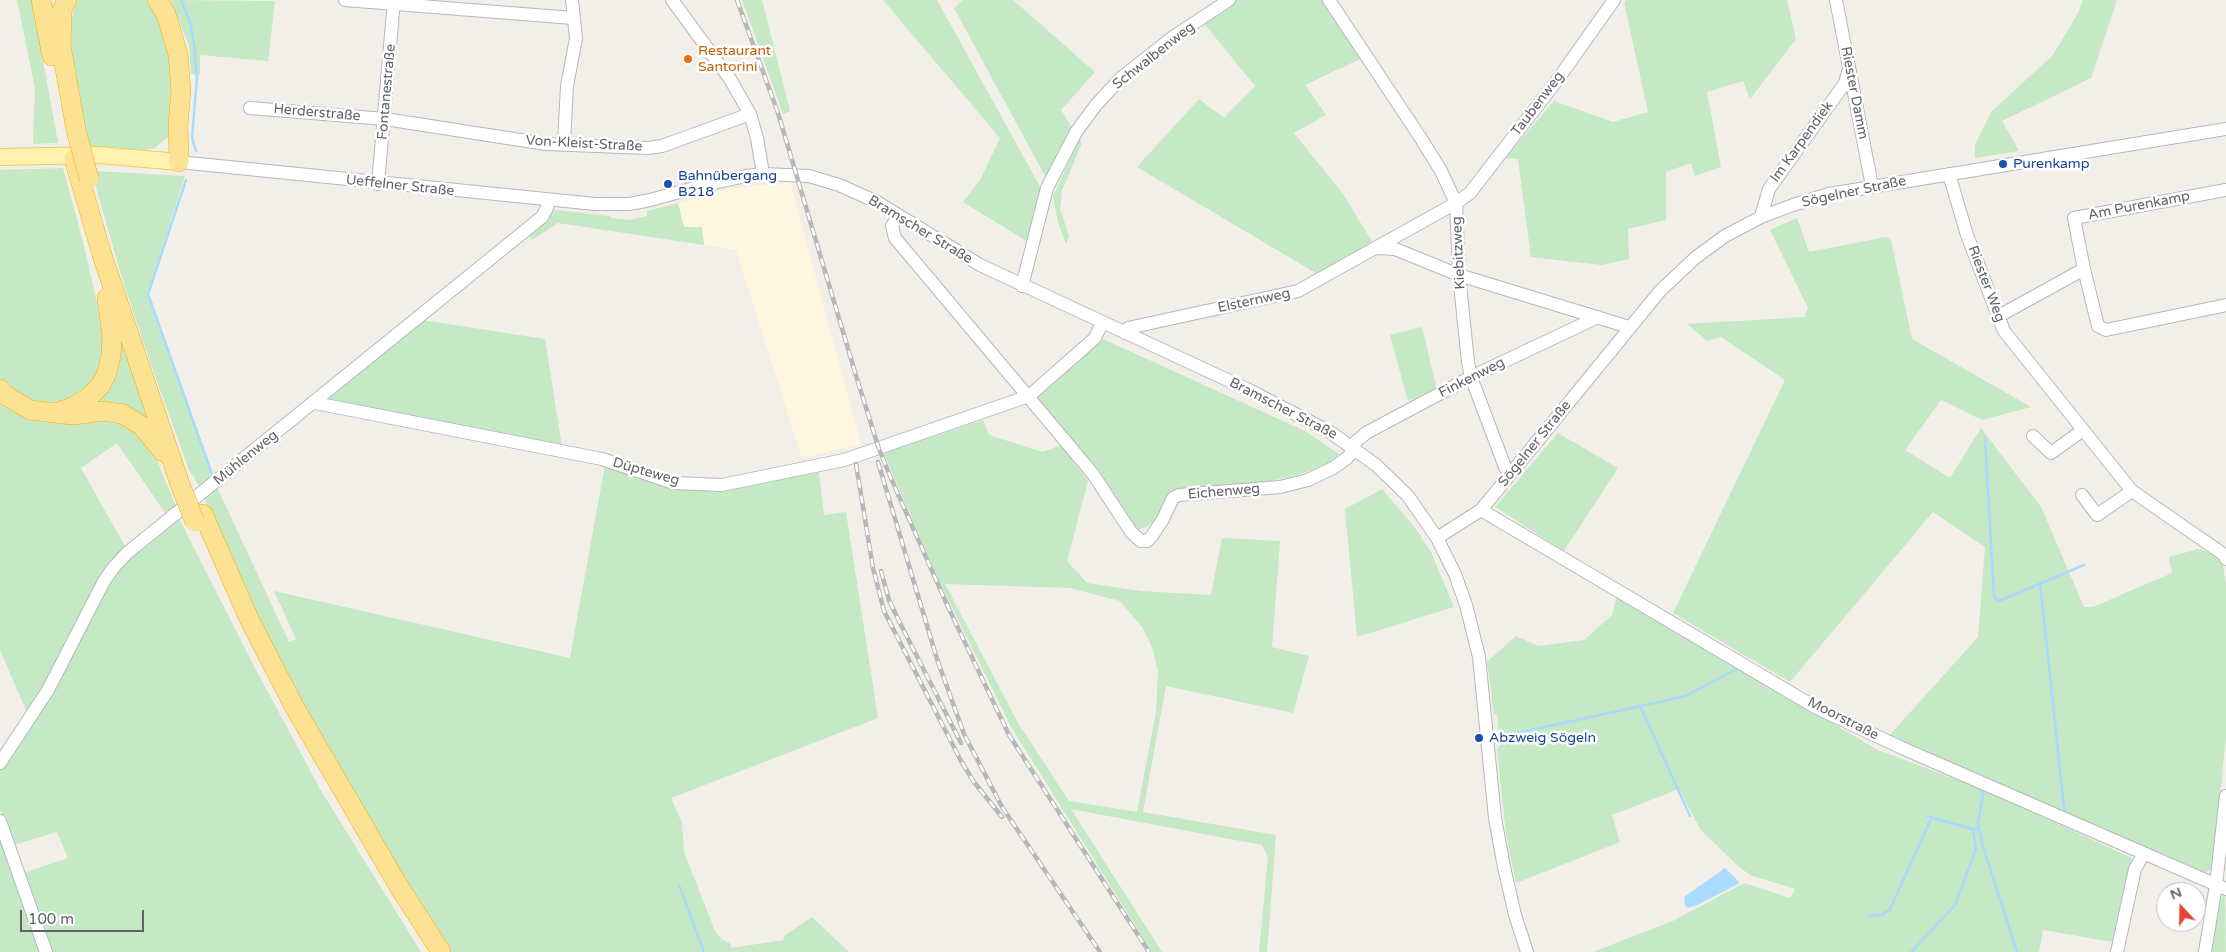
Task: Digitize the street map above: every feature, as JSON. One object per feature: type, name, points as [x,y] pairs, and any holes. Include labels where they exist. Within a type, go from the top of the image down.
[{"type":"highway","points":[[41,0],[56,47],[71,129],[103,258],[182,481],[294,708],[398,885],[441,952]]},
{"type":"highway","points":[[56,47],[62,10],[66,0]]},
{"type":"highway","points":[[157,0],[166,14],[178,54],[181,92],[173,162]]},
{"type":"highway","points":[[84,179],[176,448],[182,481]]},
{"type":"highway","points":[[53,414],[73,408],[88,398],[100,386],[107,373],[111,356],[112,335],[103,276],[103,258]]},
{"type":"highway","points":[[0,389],[4,394],[30,410],[73,415],[102,411],[123,414],[142,426],[162,450],[182,481]]},
{"type":"highway","points":[[199,518],[242,625],[287,713],[334,799],[431,952]]},
{"type":"main road","name":"Ueffelner Straße","points":[[0,157],[99,155],[173,162]]},
{"type":"street","points":[[345,0],[393,2],[573,18]]},
{"type":"street","points":[[564,143],[567,86],[576,38],[572,0]]},
{"type":"street","points":[[672,0],[730,79],[750,114],[757,138],[763,174]]},
{"type":"street","name":"Schwalbenweg","points":[[1022,286],[1047,188],[1076,132],[1096,105],[1121,78],[1173,38],[1229,0]]},
{"type":"street","name":"Kiebitzweg","points":[[1329,0],[1422,140],[1441,171],[1456,203],[1459,275],[1468,362],[1505,467],[1510,474]]},
{"type":"street","name":"Taubenweg","points":[[1456,203],[1470,193],[1558,79],[1614,0]]},
{"type":"street","name":"Riester Damm","points":[[1836,0],[1848,70],[1872,186]]},
{"type":"street","name":"Fontanestraße","points":[[378,184],[385,119],[393,2]]},
{"type":"street","name":"Im Karpendiek","points":[[1761,217],[1769,189],[1845,84],[1848,70]]},
{"type":"street","name":"Herderstraße","points":[[250,108],[385,119]]},
{"type":"street","name":"Von-Kleist-Straße","points":[[385,119],[546,144],[655,147],[750,114]]},
{"type":"street","name":"Sögelner Straße","points":[[1437,538],[1481,510],[1660,291],[1695,258],[1725,236],[1761,217],[1793,204],[1872,186],[2226,129]]},
{"type":"street","name":"Ueffelner Straße","points":[[173,162],[548,201],[594,204],[629,204],[664,197],[725,180],[763,174],[797,174]]},
{"type":"street","name":"Bramscher Straße","points":[[797,174],[823,180],[859,194],[898,215],[958,252],[1022,286],[1304,417],[1376,465],[1408,496],[1437,538],[1455,574],[1466,605],[1479,657],[1495,818],[1515,915],[1528,952]]},
{"type":"street","name":"Riester Weg","points":[[1950,174],[1967,235],[2004,331],[2132,491],[2226,557]]},
{"type":"street","name":"Am Purenkamp","points":[[2226,190],[2074,218],[2098,326],[2106,330],[2226,305]]},
{"type":"street","name":"Mühlenweg","points":[[0,763],[48,690],[104,580],[127,553],[315,403],[542,217],[547,208],[548,201]]},
{"type":"street","name":"Elsternweg","points":[[1124,333],[1128,328],[1298,291],[1456,203]]},
{"type":"street","name":"Eichenweg","points":[[898,215],[892,226],[895,238],[1093,474],[1137,539],[1147,541],[1152,536],[1164,519],[1169,503],[1179,495],[1280,487],[1308,480],[1340,463],[1353,448]]},
{"type":"street","points":[[1376,248],[1396,249],[1459,275],[1629,327]]},
{"type":"street","points":[[1997,317],[2084,269]]},
{"type":"street","name":"Finkenweg","points":[[1353,448],[1366,433],[1472,377],[1598,318]]},
{"type":"street","points":[[1029,396],[1095,338],[1102,323]]},
{"type":"street","name":"Düpteweg","points":[[315,403],[602,459],[674,483],[722,485],[844,460],[1029,396]]},
{"type":"street","points":[[2032,436],[2050,453],[2083,430]]},
{"type":"street","points":[[2082,495],[2097,516],[2132,491]]},
{"type":"street","name":"Moorstraße","points":[[1481,510],[1816,707],[1902,748],[2143,855],[2221,887]]},
{"type":"street","points":[[2226,547],[2226,557]]},
{"type":"street","points":[[2205,952],[2221,887],[2226,796]]},
{"type":"street","points":[[0,821],[46,952]]},
{"type":"street","points":[[2116,952],[2135,869],[2143,855]]},
{"type":"shaded area","points":[[790,182],[861,444],[802,458],[736,250],[704,245],[702,227],[684,228],[678,203],[727,189]]},
{"type":"green space","points":[[17,0],[32,0],[58,143],[33,144],[35,88]]},
{"type":"green space","points":[[76,0],[150,0],[158,11],[173,65],[171,128],[168,137],[155,148],[144,150],[87,146],[73,81],[69,33]]},
{"type":"green space","points":[[170,0],[275,1],[268,61],[200,55],[200,75],[191,74],[189,45]]},
{"type":"green space","points":[[742,0],[762,0],[790,111],[783,114]]},
{"type":"green space","points":[[883,0],[937,0],[1043,192],[1028,242],[963,202],[980,180],[1000,138]]},
{"type":"green space","points":[[963,0],[1013,0],[1095,72],[1061,110],[1072,128],[1048,175],[1045,176],[954,8]]},
{"type":"green space","points":[[1232,0],[1324,0],[1362,58],[1305,85],[1326,115],[1294,133],[1343,194],[1374,245],[1319,275],[1137,167],[1199,99],[1224,118],[1255,86],[1202,21]]},
{"type":"green space","points":[[1626,0],[1787,0],[1796,39],[1750,99],[1743,81],[1707,92],[1721,167],[1695,176],[1691,163],[1666,172],[1666,220],[1628,229],[1629,259],[1602,265],[1531,257],[1518,159],[1505,158],[1554,101],[1613,122],[1648,112],[1624,2]]},
{"type":"green space","points":[[2083,0],[2117,0],[2091,78],[2002,121],[2019,151],[1975,158],[1975,144],[1991,112],[2053,55],[2078,13]]},
{"type":"green space","points":[[1079,140],[1082,143],[1062,191],[1060,209],[1069,236],[1066,244],[1058,222],[1053,196]]},
{"type":"green space","points":[[63,168],[102,324],[102,354],[96,376],[81,393],[66,402],[43,404],[22,399],[0,379],[0,170]]},
{"type":"green space","points":[[94,171],[185,176],[147,294],[213,478],[200,487],[189,470],[123,282],[96,187]]},
{"type":"green space","points":[[678,203],[684,227],[702,227],[704,245],[558,223],[532,240],[527,233],[555,210],[611,216],[611,218],[629,220],[647,216],[647,211]]},
{"type":"green space","points":[[1797,218],[1809,252],[1886,237],[1891,240],[1912,339],[2031,407],[1982,420],[1941,400],[1905,450],[1950,478],[1981,428],[2041,507],[2084,607],[2093,607],[2172,573],[2169,557],[2198,549],[2216,555],[2223,566],[2226,585],[2226,737],[2213,865],[2210,871],[2205,872],[1888,737],[1978,637],[1985,547],[1933,512],[1790,682],[1673,613],[1785,380],[1721,337],[1707,341],[1687,324],[1805,317],[1808,308],[1770,230]]},
{"type":"green space","points":[[422,320],[545,339],[562,447],[322,401]]},
{"type":"green space","points":[[115,321],[155,433],[90,402]]},
{"type":"green space","points":[[1422,327],[1437,390],[1408,401],[1390,335]]},
{"type":"green space","points":[[1103,339],[1305,431],[1339,454],[1317,468],[1267,482],[1176,491],[1156,519],[1147,527],[1135,528],[1097,471],[1037,397]]},
{"type":"green space","points":[[0,400],[24,416],[53,422],[99,419],[121,423],[140,435],[154,453],[177,509],[168,517],[117,443],[81,468],[127,550],[178,517],[254,666],[320,789],[421,952],[51,952],[23,873],[68,858],[57,832],[14,845],[0,810],[0,766],[29,717],[0,650]]},
{"type":"green space","points":[[983,420],[989,435],[1043,452],[1061,445],[1088,481],[1067,561],[1087,583],[1141,591],[1211,595],[1222,538],[1280,541],[1272,647],[1309,656],[1293,713],[1166,686],[1143,812],[1276,835],[1267,952],[1259,952],[1268,857],[1262,845],[1071,809],[1162,952],[1152,952],[1011,727],[939,581],[883,452],[904,443],[905,446]],"holes":[[[945,584],[1070,588],[1120,601],[1143,628],[1153,650],[1158,671],[1156,712],[1137,812],[1069,801],[1018,723]]]},
{"type":"green space","points":[[1558,433],[1618,468],[1564,551],[1495,507]]},
{"type":"green space","points":[[605,465],[673,486],[715,492],[819,472],[824,515],[846,512],[878,718],[671,798],[682,823],[684,852],[715,931],[721,939],[731,944],[731,948],[783,940],[784,936],[812,917],[849,952],[448,952],[303,714],[207,512],[205,497],[217,487],[289,642],[296,639],[274,591],[570,658]]},
{"type":"green space","points":[[1382,489],[1416,529],[1431,552],[1454,607],[1357,637],[1345,509]]},
{"type":"green space","points":[[1617,596],[1878,750],[1984,790],[2132,858],[2113,942],[2043,930],[2039,952],[1593,952],[1675,920],[1744,883],[1790,898],[1795,889],[1750,875],[1738,866],[1700,829],[1679,789],[1612,815],[1620,842],[1516,883],[1506,835],[1497,749],[1500,746],[1497,714],[1494,715],[1487,662],[1516,636],[1538,646],[1584,640],[1612,615]]},
{"type":"green space","points":[[0,839],[41,952],[0,952]]},
{"type":"green space","points":[[2225,895],[2226,952],[2210,952],[2219,899]]},
{"type":"water","points":[[1725,868],[1739,882],[1738,884],[1697,905],[1688,908],[1685,906],[1684,897]]},
{"type":"waterway","points":[[181,0],[190,22],[194,44],[197,78],[192,138],[196,151]]},
{"type":"waterway","points":[[186,180],[148,294],[212,474]]},
{"type":"waterway","points":[[1985,439],[1994,596],[1999,601],[2084,565]]},
{"type":"waterway","points":[[2040,583],[2065,816]]},
{"type":"waterway","points":[[1513,734],[1686,696],[1740,667]]},
{"type":"waterway","points":[[1640,706],[1690,816]]},
{"type":"waterway","points":[[1984,788],[1978,823],[1982,843],[2017,952]]},
{"type":"waterway","points":[[1927,816],[1973,829]]},
{"type":"waterway","points":[[1869,916],[1883,914],[1890,909],[1932,817]]},
{"type":"waterway","points":[[1911,952],[1955,905],[1976,849],[1973,829],[1979,828]]},
{"type":"waterway","points":[[679,885],[704,952]]},
{"type":"railway","points":[[737,0],[778,113],[857,379],[879,449],[890,476],[949,609],[1009,735],[1149,952]]},
{"type":"railway","points":[[878,462],[937,659],[964,734],[1002,807],[1100,952]]},
{"type":"railway","points":[[856,464],[873,568],[884,611],[961,761],[974,782],[1002,817]]},
{"type":"railway","points":[[881,571],[889,600],[961,743]]},
{"type":"place","name":"Restaurant Santorini","points":[[688,59]]},
{"type":"place","name":"Purenkamp","points":[[2003,164]]},
{"type":"place","name":"Bahnübergang B218","points":[[668,184]]},
{"type":"place","name":"Abzweig Sögeln","points":[[1479,738]]}]
